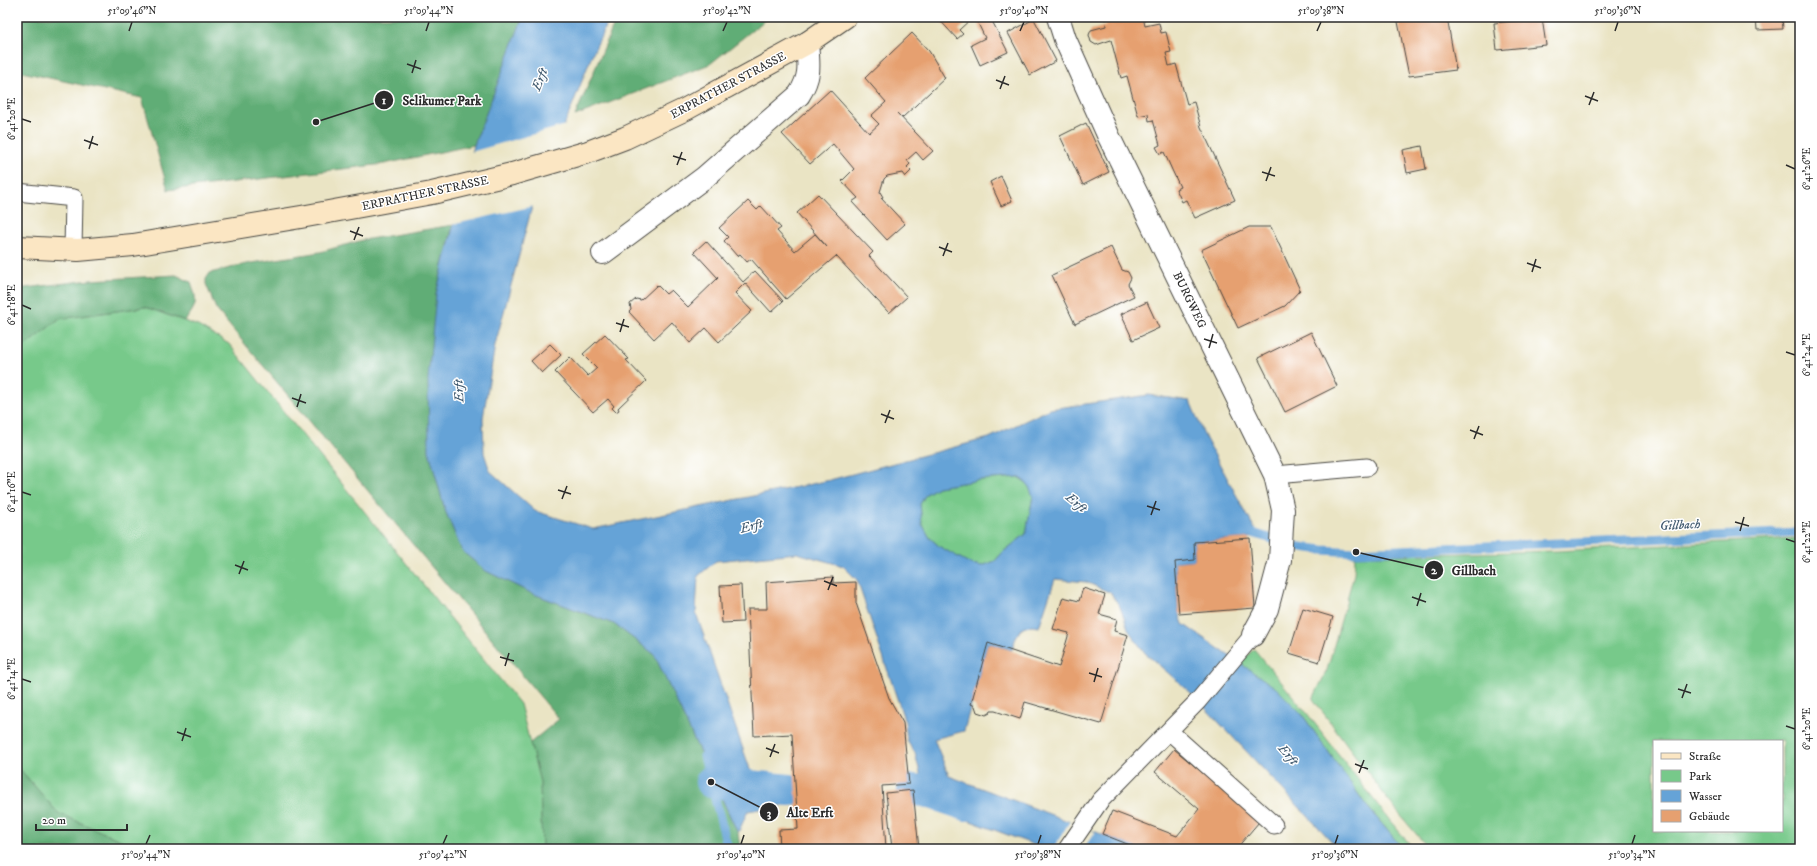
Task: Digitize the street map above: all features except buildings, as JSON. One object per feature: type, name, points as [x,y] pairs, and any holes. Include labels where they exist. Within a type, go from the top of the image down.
[{"type":"main road","name":"ERPRATHER STRASSE","points":[[17,247],[73,250],[107,249],[301,218],[432,193],[512,174],[588,152],[625,138],[700,102],[807,43],[845,17]]},
{"type":"street","name":"BURGWEG","points":[[1058,17],[1065,39],[1109,137],[1275,475],[1283,510],[1280,560],[1267,609],[1253,635]]},
{"type":"street","points":[[603,253],[705,177],[799,96],[806,83],[810,69],[807,43]]},
{"type":"lane","points":[[17,192],[74,198],[73,250]]},
{"type":"lane","points":[[1275,475],[1367,467]]},
{"type":"lane","points":[[1067,849],[1100,801],[1198,701],[1253,635]]},
{"type":"lane","points":[[1169,731],[1274,825]]},
{"type":"green space","points":[[17,17],[523,17],[474,145],[384,164],[168,190],[142,98],[17,71]]},
{"type":"green space","points":[[617,17],[769,17],[710,64],[575,116]]},
{"type":"green space","points":[[453,225],[436,294],[429,451],[445,510],[462,551],[486,571],[531,593],[614,624],[654,654],[738,833],[740,849],[542,849],[540,782],[530,743],[559,719],[216,309],[206,284],[206,279],[210,273],[246,264],[320,252],[363,240]]},
{"type":"green space","points":[[176,275],[191,282],[195,294],[194,307],[185,321],[145,307],[59,319],[17,352],[17,289],[91,280]]},
{"type":"green space","points":[[145,307],[198,326],[229,344],[520,704],[540,782],[542,849],[141,849],[58,813],[17,766],[17,352],[59,319]]},
{"type":"green space","points":[[1018,477],[1027,483],[1033,496],[1026,534],[1003,552],[995,561],[982,566],[971,564],[940,547],[930,538],[922,524],[920,504],[926,494],[938,487],[980,480]]},
{"type":"green space","points":[[1800,538],[1800,849],[1429,849],[1395,809],[1313,699],[1327,670],[1354,574],[1355,556],[1557,551]]},
{"type":"green space","points":[[1254,649],[1306,712],[1391,822],[1414,849],[1403,849],[1366,805],[1301,713],[1239,663]]},
{"type":"green space","points":[[17,766],[58,813],[141,849],[21,849],[17,844]]},
{"type":"water","name":"Erft","points":[[523,17],[610,17],[593,53],[532,207],[495,345],[483,418],[484,453],[490,471],[535,511],[593,529],[826,481],[989,438],[1050,409],[1149,395],[1190,401],[1206,439],[1258,535],[1250,538],[1194,542],[1195,560],[1175,562],[1178,609],[1183,624],[1276,688],[1301,713],[1366,805],[1403,849],[1339,849],[1190,692],[1145,653],[1129,631],[1120,607],[1111,593],[1086,582],[1055,579],[1039,627],[1032,626],[1023,628],[1017,635],[1012,650],[988,643],[964,731],[934,739],[949,776],[1140,849],[1045,849],[928,805],[915,753],[907,741],[905,722],[857,580],[843,566],[797,553],[716,561],[698,576],[696,613],[751,772],[787,778],[789,804],[748,811],[738,833],[654,654],[614,624],[531,593],[486,571],[462,551],[445,510],[429,451],[428,379],[436,294],[474,145]],"holes":[[[1018,477],[1027,483],[1033,496],[1026,534],[1003,552],[995,561],[982,566],[971,564],[940,547],[930,538],[922,524],[920,504],[926,494],[938,487],[980,480]]]},
{"type":"pier","points":[[566,125],[534,206],[451,225],[471,152]]},
{"type":"pier","points":[[1070,821],[1095,832],[1083,849],[1053,849]]},
{"type":"waterway","name":"Gillbach","points":[[1246,531],[1295,546],[1322,550],[1356,552],[1800,532]]},
{"type":"waterway","points":[[704,756],[728,849]]},
{"type":"waterway","points":[[711,782],[789,790]]},
{"type":"waterway","points":[[913,790],[925,791],[967,805]]},
{"type":"place","name":"Selikumer Park","points":[[316,122]]},
{"type":"place","name":"Gillbach","points":[[1356,552]]},
{"type":"place","name":"Alte Erft","points":[[711,782]]}]
